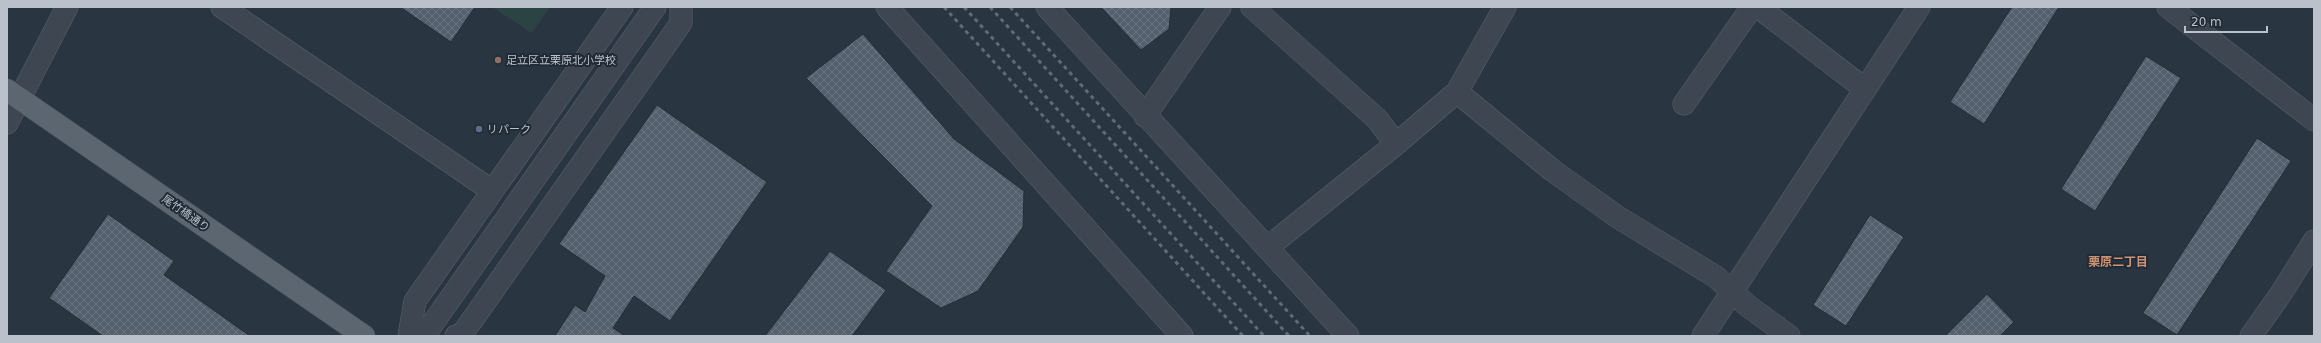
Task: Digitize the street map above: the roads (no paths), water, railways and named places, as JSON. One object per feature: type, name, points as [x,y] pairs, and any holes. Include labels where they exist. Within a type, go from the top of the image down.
[{"type":"main road","name":"尾竹橋通り","points":[[13,95],[364,336]]},
{"type":"street","points":[[7,123],[13,95],[67,7]]},
{"type":"street","points":[[222,7],[491,190]]},
{"type":"street","points":[[409,336],[415,301],[491,190],[622,7]]},
{"type":"street","points":[[424,336],[655,7]]},
{"type":"street","points":[[456,336],[463,333],[681,23],[680,7]]},
{"type":"street","points":[[888,7],[1182,336]]},
{"type":"street","points":[[1047,7],[1145,116],[1348,336]]},
{"type":"street","points":[[1145,116],[1220,7]]},
{"type":"street","points":[[1252,7],[1377,119],[1396,144]]},
{"type":"street","points":[[1267,248],[1396,144],[1457,92],[1505,7]]},
{"type":"street","points":[[1684,104],[1752,7]]},
{"type":"street","points":[[1758,7],[1865,89]]},
{"type":"street","points":[[1703,336],[1919,7]]},
{"type":"street","points":[[2168,7],[2314,120]]},
{"type":"street","points":[[1457,92],[1552,170],[1616,216],[1716,278],[1733,291],[1748,306],[1789,336]]},
{"type":"street","points":[[2251,336],[2282,292],[2314,241]]},
{"type":"railway","points":[[944,7],[1243,336]]},
{"type":"railway","points":[[964,7],[1264,336]]},
{"type":"railway","points":[[990,7],[1289,336]]},
{"type":"railway","points":[[1010,7],[1310,336]]},
{"type":"place","name":"足立区立栗原北小学校","points":[[498,60]]},
{"type":"place","name":"リパーク","points":[[479,129]]},
{"type":"district","name":"栗原二丁目","points":[[2118,262]]}]
